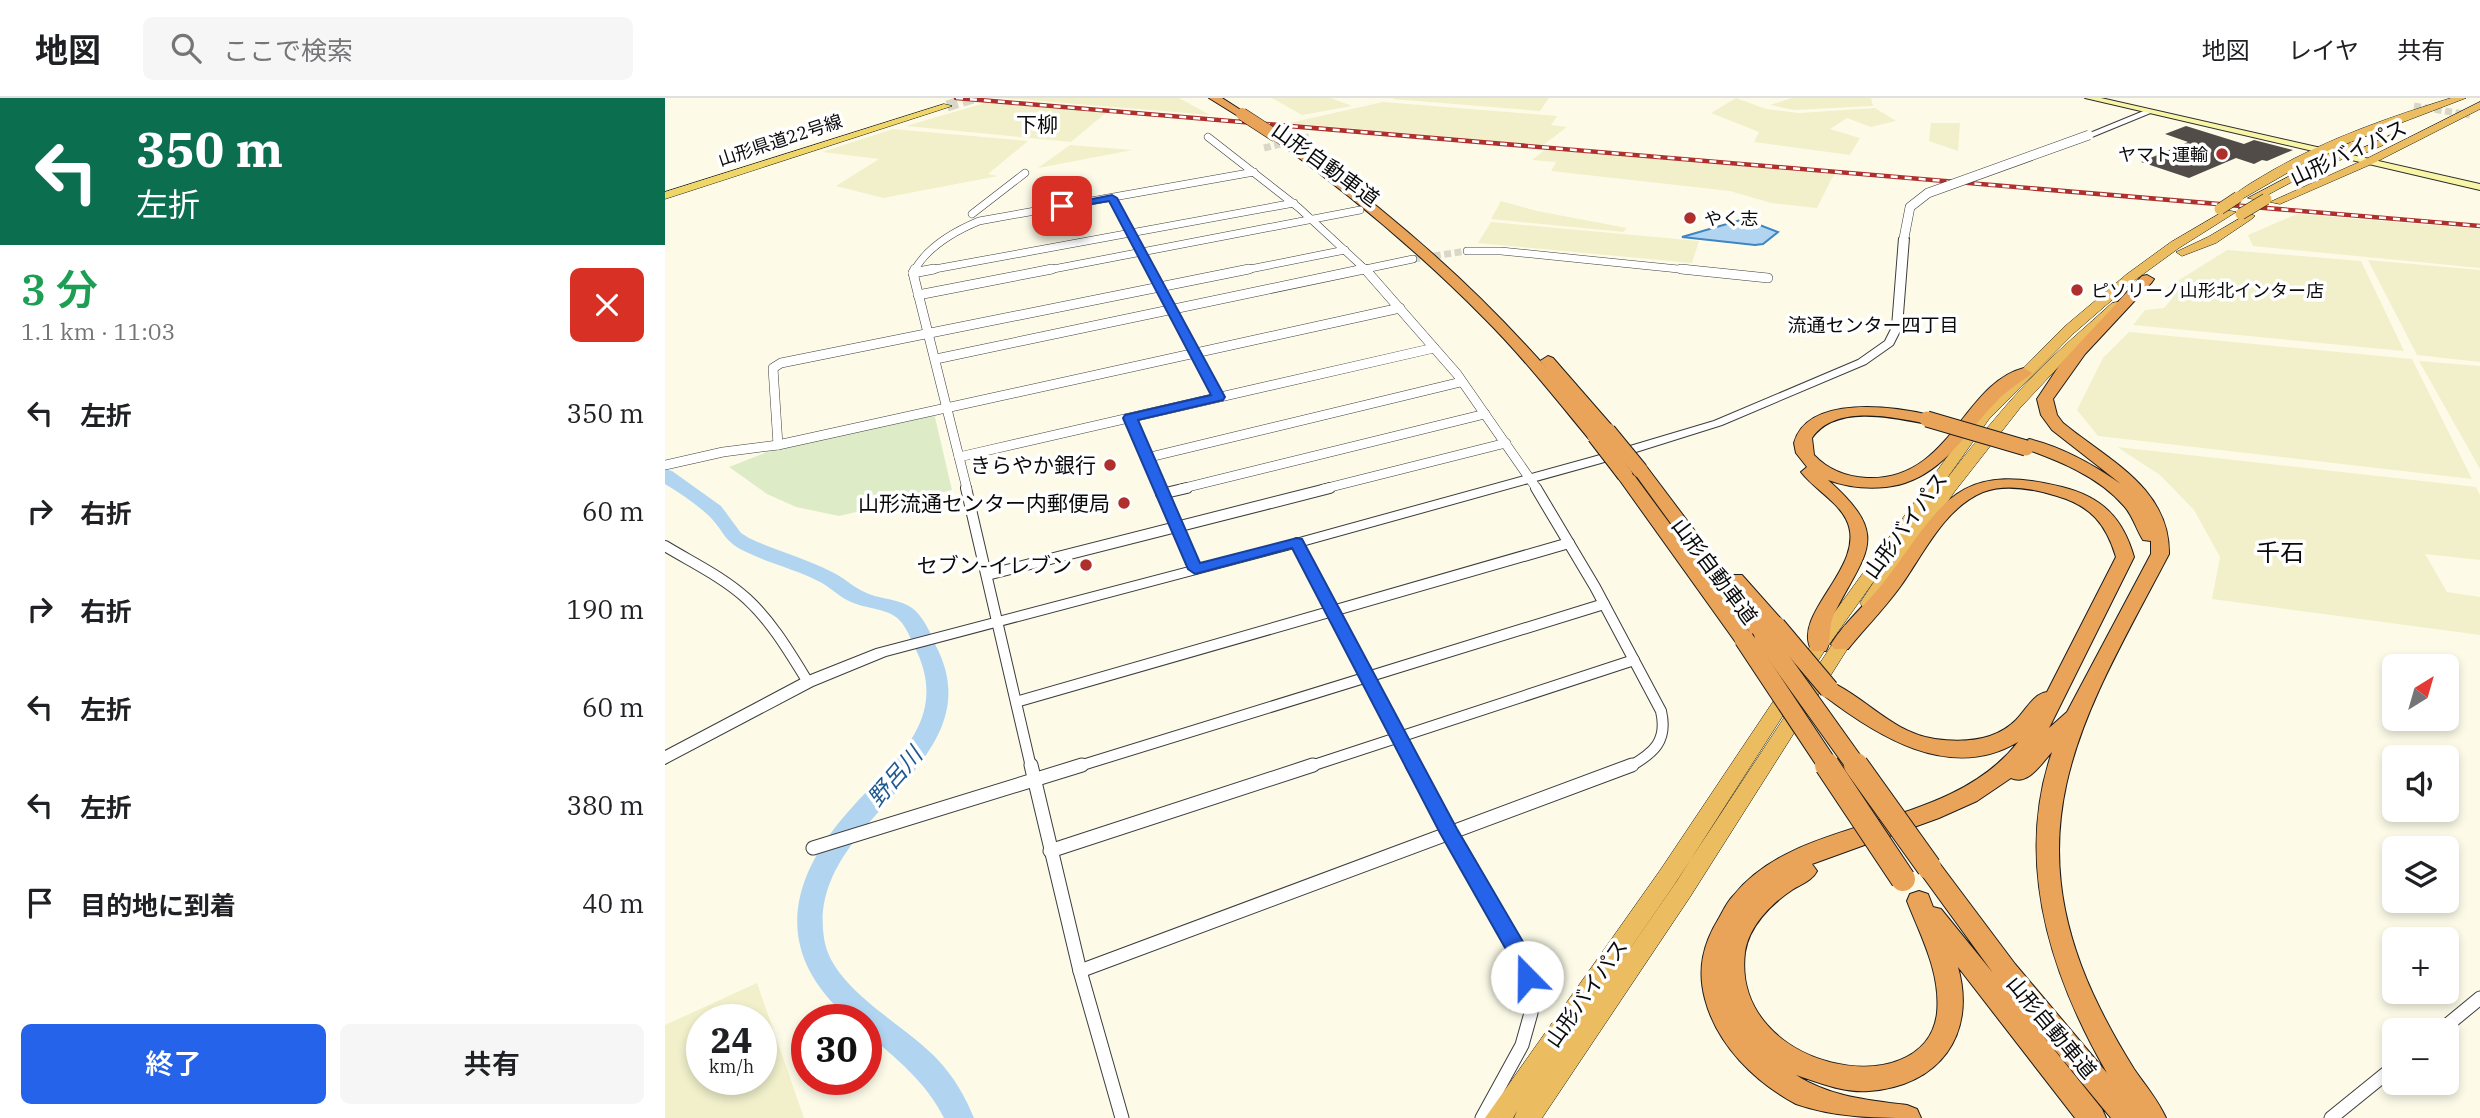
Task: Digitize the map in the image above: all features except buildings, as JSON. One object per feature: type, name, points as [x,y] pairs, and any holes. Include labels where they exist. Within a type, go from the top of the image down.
[{"type":"highway","name":"山形自動車道","points":[[1214,98],[1248,114]]},
{"type":"highway","name":"山形自動車道","points":[[1228,98],[1340,181],[1436,262],[1602,434],[1761,634],[2015,983],[2128,1118]]},
{"type":"highway","points":[[2236,210],[2273,173],[2318,149],[2369,127],[2461,98]]},
{"type":"highway","name":"山形バイパス","points":[[1498,1118],[1669,875],[1819,646],[1984,416],[2024,373],[2069,330],[2178,249],[2236,210],[2266,199],[2344,159],[2356,150],[2469,98]]},
{"type":"highway","points":[[2236,210],[2370,161],[2480,102]]},
{"type":"highway","name":"山形バイパス","points":[[2266,199],[2330,159],[2480,102]]},
{"type":"highway","name":"山形バイパス","points":[[1527,1118],[1682,891],[1841,644],[1931,514],[2000,424],[2039,379],[2178,249]]},
{"type":"highway","points":[[2147,279],[2132,299],[2076,354],[2056,379],[2045,399],[2050,416],[2064,431],[2129,481],[2154,516],[2162,541],[2160,554],[2078,710],[2061,757],[2048,817],[2048,859],[2061,948],[2085,1007],[2113,1060],[2153,1118]]},
{"type":"highway","points":[[1929,417],[1876,412],[1833,416],[1814,424],[1803,442],[1807,458],[1837,478],[1864,483],[1904,480],[1921,473],[1945,453],[1995,394],[2024,373]]},
{"type":"highway","points":[[1819,646],[1816,632],[1851,571],[1859,548],[1860,532],[1846,504],[1808,472],[1796,457],[1792,437],[1808,419],[1820,412],[1835,409],[1869,406],[1929,417],[2028,446],[2083,467],[2112,486],[2146,526],[2150,540],[2144,586]]},
{"type":"highway","points":[[1907,1118],[1846,1110],[1817,1100],[1759,1063],[1734,1033],[1720,1010],[1714,978],[1714,951],[1736,907],[1758,884],[1802,859],[1952,804],[2003,772],[2024,751],[2042,723],[2087,626],[2137,550],[2138,538],[2130,515],[2105,489],[2028,446]]},
{"type":"highway","points":[[1633,472],[1761,634],[1889,733],[1955,750],[2000,742],[2012,735],[2061,681]]},
{"type":"highway","points":[[1841,644],[1891,585],[1939,516],[1954,500],[1993,485],[2047,487],[2078,497],[2098,509],[2115,523],[2125,557],[2113,583]]},
{"type":"highway","name":"山形自動車道","points":[[1761,634],[1903,879],[2092,1118]]},
{"type":"highway","points":[[1919,901],[1943,959],[1950,995],[1945,1037],[1915,1073],[1894,1085],[1831,1085],[1803,1075],[1763,1045],[1738,1007],[1730,978],[1735,941],[1742,924],[1754,908],[1793,877],[1830,860],[1937,822],[1991,793],[2017,774],[2078,710]]},
{"type":"main road","points":[[2089,98],[2480,187]]},
{"type":"main road","name":"山形県道22号線","points":[[665,193],[945,104]]},
{"type":"street","points":[[665,758],[808,682],[881,652],[1530,478],[1718,423],[1829,377],[1877,354],[1889,343],[1897,327],[1904,238],[1910,206],[1928,192],[2149,112]]},
{"type":"street","points":[[1080,971],[1627,768],[1647,758],[1658,747],[1666,732],[1664,716],[1569,543],[1530,478],[1461,382],[1399,308],[1345,250],[1294,203],[1208,137]]},
{"type":"street","points":[[1122,1118],[1080,971],[1050,851],[999,620],[913,273],[923,258],[968,225],[1254,172]]},
{"type":"street","points":[[972,214],[1025,173]]},
{"type":"street","points":[[1112,198],[1219,397]]},
{"type":"street","points":[[913,273],[1294,203]]},
{"type":"street","points":[[918,295],[1360,210]]},
{"type":"street","points":[[778,445],[773,368],[781,363],[1345,250]]},
{"type":"street","points":[[1467,251],[1515,253],[1768,278]]},
{"type":"street","points":[[936,359],[1413,259]]},
{"type":"street","points":[[665,465],[778,445],[1399,308]]},
{"type":"street","points":[[959,457],[1434,348]]},
{"type":"street","points":[[1146,458],[1461,382]]},
{"type":"street","points":[[1161,494],[1485,414]]},
{"type":"street","points":[[1130,418],[1195,569]]},
{"type":"street","points":[[987,575],[1506,443]]},
{"type":"street","points":[[1297,542],[1365,676],[1450,833],[1522,958],[1532,995],[1527,1033],[1509,1073],[1482,1118]]},
{"type":"street","points":[[1016,702],[1569,543]]},
{"type":"street","points":[[665,546],[719,577],[746,598],[769,622],[808,682]]},
{"type":"street","points":[[819,845],[1604,604]]},
{"type":"street","points":[[1050,851],[1635,660]]},
{"type":"street","points":[[2455,1018],[2480,998]]},
{"type":"street","points":[[2331,1118],[2382,1078]]},
{"type":"green space","points":[[1004,98],[1179,98],[1210,115]]},
{"type":"green space","points":[[1272,98],[1331,98],[1352,106],[1302,115]]},
{"type":"green space","points":[[1549,98],[1540,111],[1392,99]]},
{"type":"green space","points":[[1736,98],[1766,109],[1799,113],[1875,108],[1896,121],[1871,127],[1847,118],[1830,129],[1860,138],[1850,155],[1754,142],[1759,132],[1711,113]]},
{"type":"green space","points":[[1792,98],[1871,98],[1873,106],[1794,110],[1770,105]]},
{"type":"green space","points":[[1383,102],[1557,116],[1551,125],[1567,127],[1543,145],[1289,123]]},
{"type":"green space","points":[[985,103],[1107,112],[1071,142],[906,126]]},
{"type":"green space","points":[[1931,123],[1960,123],[1958,151],[1929,141]]},
{"type":"green space","points":[[893,129],[1028,141],[988,174],[998,176],[883,198],[836,186],[879,159],[822,152]]},
{"type":"green space","points":[[1070,145],[1133,150],[1038,168]]},
{"type":"green space","points":[[1546,149],[1836,174],[1817,208],[1771,203],[1730,191],[1551,171],[1556,162],[1532,160]]},
{"type":"green space","points":[[1501,201],[1537,211],[1627,228],[1623,232],[1491,219]]},
{"type":"green space","points":[[2297,214],[2480,229],[2480,268],[2253,246],[2248,235]]},
{"type":"green space","points":[[1491,222],[1699,241],[1692,263],[1478,243]]},
{"type":"green space","points":[[2227,250],[2361,261],[2404,351],[2133,325],[2145,310],[2164,308],[2172,299],[2168,287]]},
{"type":"green space","points":[[2368,260],[2480,270],[2480,362],[2417,355]]},
{"type":"green space","points":[[2129,332],[2412,359],[2472,479],[2098,436],[2077,410],[2103,358]]},
{"type":"green space","points":[[2419,361],[2480,366],[2480,469]]},
{"type":"green space","points":[[934,413],[952,490],[839,516],[796,507],[767,494],[729,467],[767,452]]},
{"type":"green space","points":[[2117,447],[2476,487],[2480,495],[2480,560],[2425,554],[2447,592],[2480,597],[2480,635],[2212,599],[2220,557],[2194,510],[2160,475]]},
{"type":"green space","points":[[757,983],[764,1004],[711,1004]]},
{"type":"green space","points":[[686,1015],[686,1095],[777,1095],[777,1040],[791,1081],[791,1095],[796,1095],[804,1118],[665,1118],[665,1025]]},
{"type":"water","points":[[1744,219],[1778,232],[1763,244],[1755,245],[1682,237]]},
{"type":"waterway","name":"野呂川","points":[[665,475],[714,510],[733,536],[742,542],[825,576],[860,598],[888,605],[907,615],[935,667],[939,693],[935,716],[925,738],[911,759],[856,819],[837,845],[821,874],[816,890],[810,939],[818,963],[833,986],[927,1068],[946,1092],[959,1118]]},
{"type":"tunnel","points":[[947,106],[973,98]]},
{"type":"tunnel","points":[[2414,106],[2470,115]]},
{"type":"tunnel","points":[[1264,148],[1309,137]]},
{"type":"tunnel","points":[[1413,259],[1467,251]]},
{"type":"railway","points":[[956,98],[2480,226]]},
{"type":"place","name":"ヤマト運輸","points":[[2222,154]]},
{"type":"place","name":"やく志","points":[[1690,218]]},
{"type":"place","name":"ピソリーノ山形北インター店","points":[[2077,290]]},
{"type":"place","name":"きらやか銀行","points":[[1110,465]]},
{"type":"place","name":"山形流通センター内郵便局","points":[[1124,503]]},
{"type":"place","name":"セブン-イレブン","points":[[1086,565]]},
{"type":"district","name":"下柳","points":[[1037,124]]},
{"type":"district","name":"流通センター四丁目","points":[[1873,325]]},
{"type":"district","name":"千石","points":[[2280,552]]},
{"type":"route","points":[[1062,206],[1112,198],[1219,397],[1130,418],[1195,569],[1297,542],[1365,676],[1450,833],[1522,958],[1527,977]]}]
